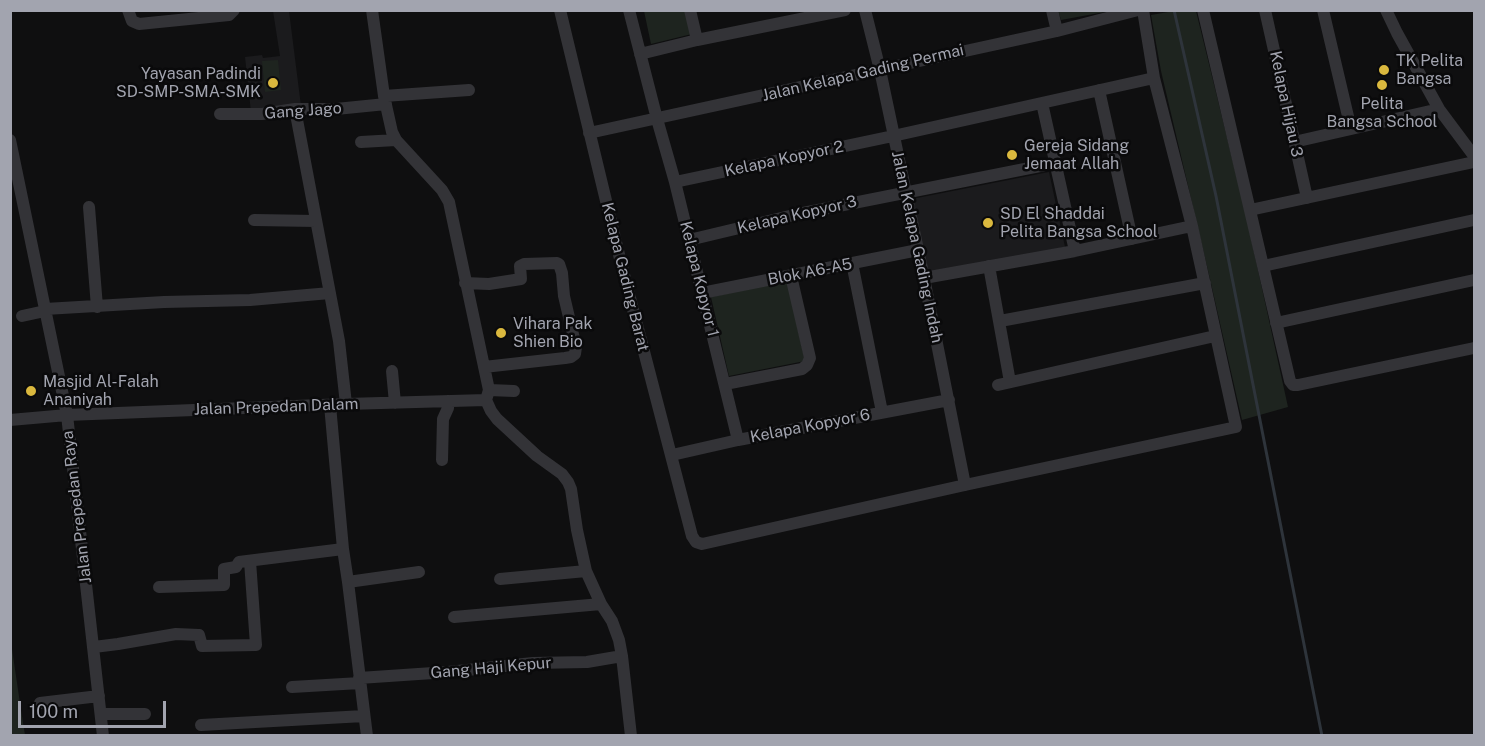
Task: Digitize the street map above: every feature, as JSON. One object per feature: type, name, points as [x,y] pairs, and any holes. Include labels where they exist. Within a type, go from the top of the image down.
[{"type":"street","points":[[128,10],[132,21],[139,24],[229,15],[234,10]]},
{"type":"street","points":[[372,10],[390,126],[396,140],[442,190],[449,202],[484,367],[491,411],[537,456],[562,474],[568,482],[573,497],[586,571],[601,604],[612,621],[619,640],[632,735]]},
{"type":"street","name":"Kelapa Gading Barat","points":[[560,10],[625,278],[692,536],[696,542],[707,544],[965,485]]},
{"type":"street","name":"Kelapa Kopyor 1","points":[[629,10],[675,182],[738,440]]},
{"type":"street","points":[[690,10],[697,40]]},
{"type":"street","points":[[640,54],[844,10]]},
{"type":"street","name":"Jalan Kelapa Gading Indah","points":[[865,10],[906,192],[965,485]]},
{"type":"street","points":[[1052,10],[1057,31]]},
{"type":"street","name":"Jalan Kelapa Gading Permai","points":[[589,134],[1057,31],[1138,10]]},
{"type":"street","points":[[965,485],[1236,427],[1192,226],[1154,78],[1143,10]]},
{"type":"street","points":[[1203,10],[1276,323],[1290,381],[1293,385],[1474,348]]},
{"type":"street","name":"Kelapa Hijau 3","points":[[1265,10],[1307,198]]},
{"type":"street","points":[[1323,10],[1351,129]]},
{"type":"street","points":[[1386,10],[1439,109],[1474,156]]},
{"type":"street","name":"Kelapa Kopyor 2","points":[[675,182],[1154,78]]},
{"type":"street","name":"Gang Jago","points":[[220,114],[262,114],[296,109],[336,109],[385,100],[469,90]]},
{"type":"street","points":[[1099,90],[1132,239]]},
{"type":"street","points":[[1042,103],[1075,251]]},
{"type":"street","points":[[296,109],[339,341],[346,404]]},
{"type":"street","points":[[1294,142],[1439,109]]},
{"type":"street","name":"Jalan Prepedan Raya","points":[[10,140],[16,196],[45,310],[67,415],[103,735]]},
{"type":"street","points":[[361,142],[396,140]]},
{"type":"street","points":[[1250,210],[1474,162]]},
{"type":"street","name":"Kelapa Kopyor 3","points":[[689,240],[798,214],[1055,163]]},
{"type":"street","points":[[89,207],[97,307]]},
{"type":"street","points":[[254,220],[316,221]]},
{"type":"street","points":[[1263,266],[1474,220]]},
{"type":"street","points":[[924,278],[1075,251],[1192,226]]},
{"type":"street","name":"Blok A6-A5","points":[[702,293],[918,250]]},
{"type":"street","points":[[465,283],[489,284],[521,279],[520,266],[524,264],[557,263],[562,273],[564,296],[574,334],[575,354],[565,358],[484,367]]},
{"type":"street","points":[[852,263],[882,412]]},
{"type":"street","points":[[989,266],[1000,321],[1004,383],[1215,336]]},
{"type":"street","points":[[725,384],[802,369],[807,365],[810,358],[791,276]]},
{"type":"street","points":[[1276,323],[1474,280]]},
{"type":"street","points":[[1000,321],[1205,282]]},
{"type":"street","points":[[22,316],[45,310],[164,302],[250,300],[330,293]]},
{"type":"street","points":[[392,371],[395,403]]},
{"type":"street","name":"Jalan Prepedan Dalam","points":[[10,420],[67,415],[448,401],[514,391]]},
{"type":"street","name":"Kelapa Kopyor 6","points":[[672,455],[738,440],[949,400]]},
{"type":"street","points":[[442,460],[443,419],[448,408],[448,401]]},
{"type":"street","points":[[330,405],[343,549],[367,735]]},
{"type":"street","points":[[159,587],[224,585],[224,569],[236,567],[238,562],[343,549]]},
{"type":"street","points":[[94,646],[176,634],[199,635],[202,646],[256,645],[250,561]]},
{"type":"street","points":[[500,579],[586,571]]},
{"type":"street","points":[[348,582],[419,572]]},
{"type":"street","points":[[454,616],[601,604]]},
{"type":"street","name":"Gang Haji Kepur","points":[[292,687],[533,663],[586,662],[622,656]]},
{"type":"street","points":[[40,703],[99,696]]},
{"type":"street","points":[[101,714],[145,714]]},
{"type":"street","points":[[201,726],[227,730],[364,716]]},
{"type":"shaded area","points":[[1058,10],[1110,11],[1061,20]]},
{"type":"shaded area","name":"Yayasan Padindi SD-SMP-SMA-SMK","points":[[273,11],[289,11],[301,106],[251,112],[245,57],[280,56]]},
{"type":"shaded area","points":[[644,11],[687,11],[692,34],[651,44]]},
{"type":"shaded area","points":[[1174,11],[1196,11],[1245,211],[1288,407],[1242,420],[1161,71],[1151,15]]},
{"type":"shaded area","points":[[278,60],[281,90],[265,92],[262,61]]},
{"type":"shaded area","name":"SD El Shaddai Pelita Bangsa School","points":[[1049,172],[1065,247],[928,275],[912,199]]},
{"type":"shaded area","points":[[787,281],[805,361],[729,376],[711,297]]},
{"type":"shaded area","points":[[11,642],[21,710],[25,735],[11,735]]},
{"type":"waterway","points":[[1174,10],[1216,196],[1322,736]]},
{"type":"place","name":"TK Pelita Bangsa","points":[[1384,70]]},
{"type":"place","name":"Yayasan Padindi SD-SMP-SMA-SMK","points":[[273,83]]},
{"type":"place","name":"Pelita Bangsa School","points":[[1382,85]]},
{"type":"place","name":"Gereja Sidang Jemaat Allah","points":[[1012,155]]},
{"type":"place","name":"SD El Shaddai Pelita Bangsa School","points":[[988,223]]},
{"type":"place","name":"Vihara Pak Shien Bio","points":[[501,333]]},
{"type":"place","name":"Masjid Al-Falah Ananiyah","points":[[31,391]]}]
